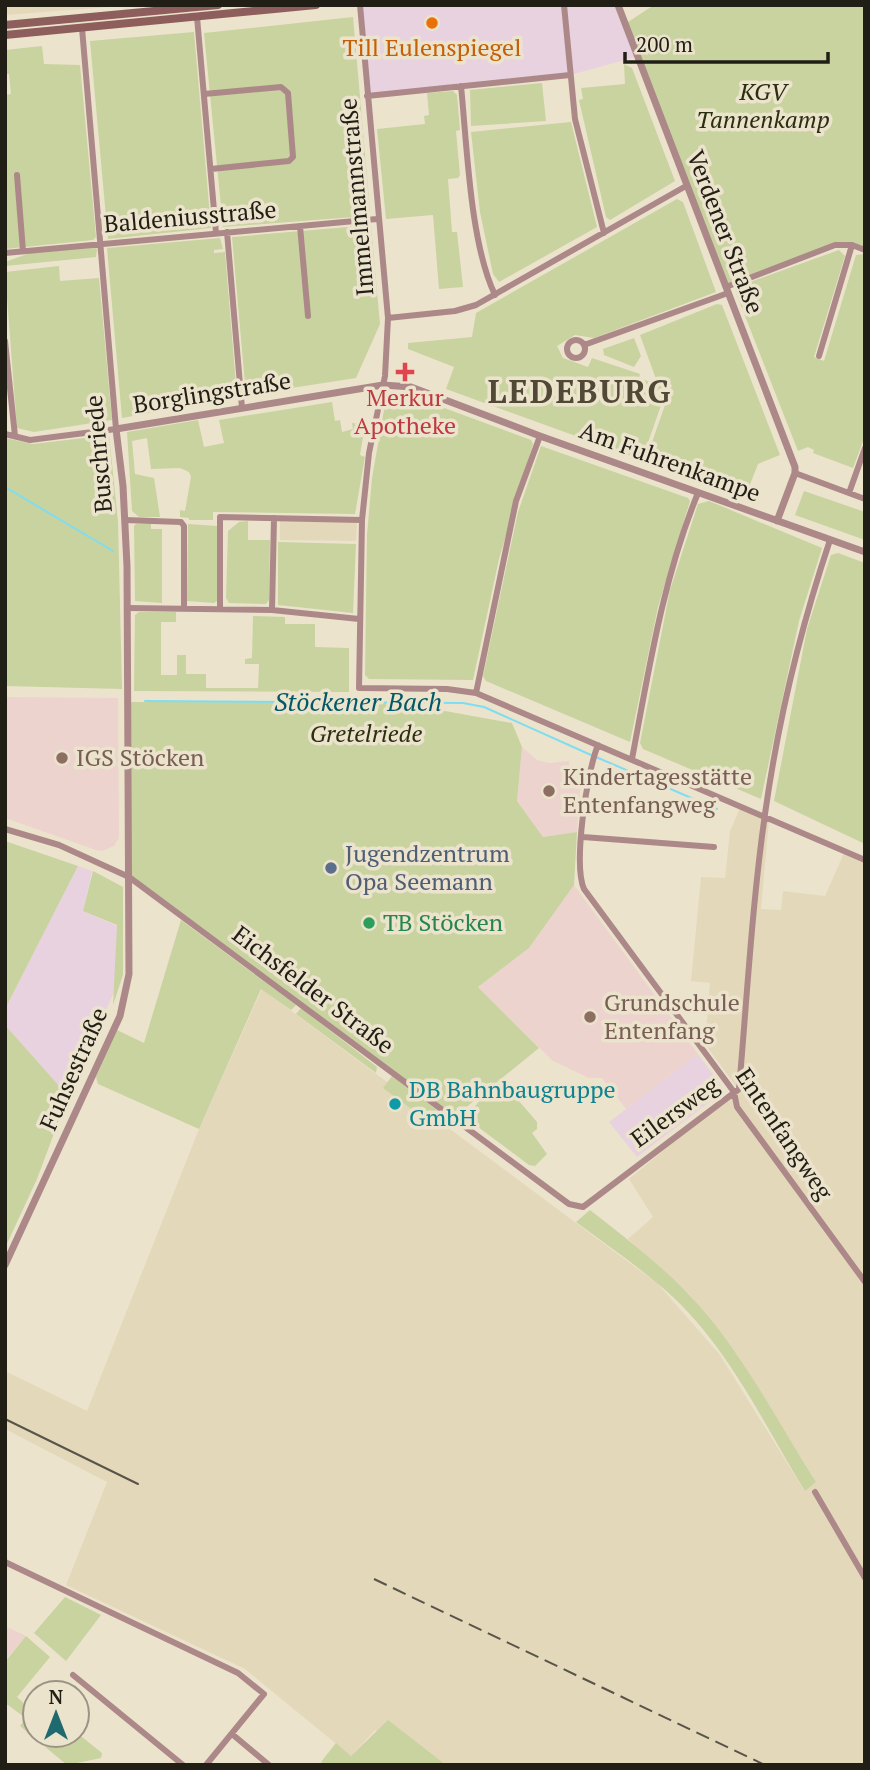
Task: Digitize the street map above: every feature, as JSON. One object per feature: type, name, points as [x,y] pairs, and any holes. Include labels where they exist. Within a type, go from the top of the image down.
[{"type":"main road","points":[[5,26],[218,5]]},
{"type":"main road","points":[[5,35],[316,5]]},
{"type":"street","name":"Immelmannstraße","points":[[360,5],[377,219],[388,318],[383,385],[369,453],[362,520],[359,688],[447,689],[476,693]]},
{"type":"street","points":[[564,5],[575,119],[604,233]]},
{"type":"street","name":"Verdener Straße","points":[[618,5],[795,473]]},
{"type":"street","points":[[197,17],[216,233]]},
{"type":"street","name":"Buschriede","points":[[82,28],[125,520],[129,877]]},
{"type":"street","points":[[367,96],[570,75]]},
{"type":"street","points":[[461,86],[475,213],[485,266],[495,295]]},
{"type":"street","points":[[204,94],[281,88],[288,93],[293,157],[289,161],[211,169]]},
{"type":"street","points":[[17,175],[23,251]]},
{"type":"street","points":[[388,318],[466,310],[686,186]]},
{"type":"street","name":"Baldeniusstraße","points":[[5,253],[377,219]]},
{"type":"street","points":[[300,226],[308,316]]},
{"type":"street","points":[[227,232],[242,408]]},
{"type":"street","points":[[584,345],[835,245],[852,245],[865,250]]},
{"type":"street","points":[[819,356],[852,245]]},
{"type":"street","points":[[5,341],[15,436]]},
{"type":"street","name":"Borglingstraße","points":[[5,434],[30,440],[116,429],[383,385]]},
{"type":"street","name":"Am Fuhrenkampe","points":[[383,385],[411,387],[865,552]]},
{"type":"street","points":[[540,436],[516,501],[476,693],[865,860]]},
{"type":"street","points":[[849,493],[865,448]]},
{"type":"street","points":[[777,521],[795,473],[865,499]]},
{"type":"street","points":[[632,760],[675,556],[698,493]]},
{"type":"street","points":[[220,609],[220,517],[362,520]]},
{"type":"street","points":[[272,610],[274,519]]},
{"type":"street","points":[[125,520],[175,520],[184,526],[184,609]]},
{"type":"street","name":"Eilersweg","points":[[583,1207],[739,1089],[765,815],[783,710],[809,603],[830,540]]},
{"type":"street","points":[[127,608],[272,610],[359,620]]},
{"type":"street","name":"Entenfangweg","points":[[597,747],[592,758],[583,837],[580,871],[584,889],[699,1044],[734,1093],[737,1107],[865,1282]]},
{"type":"street","name":"Eichsfelder Straße","points":[[5,829],[59,845],[129,877],[569,1203],[583,1207]]},
{"type":"street","points":[[583,837],[714,847]]},
{"type":"street","name":"Fuhsestraße","points":[[5,1265],[120,1016],[130,974],[129,877]]},
{"type":"street","points":[[815,1492],[865,1578]]},
{"type":"street","points":[[5,1562],[238,1672],[264,1694],[206,1765]]},
{"type":"street","points":[[73,1675],[183,1765]]},
{"type":"street","points":[[232,1734],[269,1765]]},
{"type":"shaded area","points":[[5,5],[137,5],[5,15]]},
{"type":"shaded area","points":[[360,5],[618,5],[636,57],[570,75],[367,96]]},
{"type":"shaded area","points":[[280,521],[357,522],[356,541],[280,540]]},
{"type":"shaded area","name":"IGS Stöcken","points":[[5,697],[118,698],[119,838],[114,846],[102,851],[96,850],[5,818]]},
{"type":"shaded area","name":"Kindertagesstätte Entenfangweg","points":[[522,747],[537,760],[549,763],[569,761],[570,773],[581,780],[577,832],[543,837],[517,801]]},
{"type":"shaded area","points":[[740,808],[769,820],[761,909],[781,910],[783,891],[825,896],[844,853],[865,863],[865,1765],[446,1765],[375,1730],[351,1756],[245,1669],[66,1585],[107,1482],[5,1429],[5,1371],[87,1411],[199,1129],[262,989],[658,1284],[720,1355],[804,1490],[816,1482],[737,1354],[689,1294],[628,1239],[653,1217],[629,1179],[738,1089],[705,1044],[710,983],[691,981],[701,877],[725,878],[730,831]]},
{"type":"shaded area","points":[[78,866],[92,871],[83,911],[117,926],[115,990],[68,1096],[5,1025],[5,1009]]},
{"type":"shaded area","name":"Grundschule Entenfang","points":[[574,885],[698,1054],[626,1109],[602,1078],[589,1078],[553,1061],[478,987],[529,948]]},
{"type":"shaded area","points":[[698,1054],[721,1085],[720,1094],[637,1157],[609,1122]]},
{"type":"shaded area","points":[[5,1626],[26,1636],[5,1661]]},
{"type":"green space","name":"KGV Tannenkamp","points":[[654,5],[865,5],[865,250],[842,244],[726,287],[625,24]]},
{"type":"green space","points":[[353,17],[370,211],[367,216],[223,227],[204,33]]},
{"type":"green space","points":[[194,32],[211,228],[108,239],[90,41]]},
{"type":"green space","points":[[42,46],[44,64],[80,65],[96,237],[93,240],[5,249],[5,95],[11,94],[9,74],[5,74],[5,50]]},
{"type":"green space","points":[[624,64],[632,68],[675,181],[610,220],[606,217],[579,100],[583,99],[581,88],[625,84]]},
{"type":"green space","points":[[542,83],[546,121],[471,126],[470,90]]},
{"type":"green space","points":[[453,91],[457,95],[460,130],[456,131],[460,175],[458,178],[448,179],[452,232],[457,232],[463,287],[439,289],[433,215],[386,219],[377,129],[425,124],[424,116],[429,115],[427,93]]},
{"type":"green space","points":[[571,122],[597,227],[499,282],[493,274],[480,212],[471,132]]},
{"type":"green space","points":[[677,199],[683,202],[716,292],[594,338],[575,335],[557,346],[563,358],[588,367],[592,358],[640,374],[639,378],[667,388],[642,460],[446,389],[454,367],[408,349],[408,343],[472,337],[476,313]]},
{"type":"green space","points":[[371,225],[380,324],[356,378],[246,395],[232,237]]},
{"type":"green space","points":[[220,238],[223,249],[214,250],[214,253],[225,252],[237,397],[122,418],[107,248]]},
{"type":"green space","points":[[93,247],[97,249],[96,257],[5,266],[5,262],[30,253]]},
{"type":"green space","points":[[839,250],[845,256],[814,357],[824,361],[856,255],[865,254],[865,436],[853,468],[813,453],[814,450],[808,447],[798,451],[736,293],[739,286]]},
{"type":"green space","points":[[59,266],[60,281],[99,278],[112,420],[34,432],[17,428],[5,272]]},
{"type":"green space","points":[[717,304],[722,305],[780,455],[758,464],[745,497],[645,462],[672,385],[656,379],[640,335]]},
{"type":"green space","points":[[634,338],[641,356],[634,367],[604,355],[603,349]]},
{"type":"green space","points":[[401,392],[531,440],[533,444],[499,559],[473,680],[369,679],[365,675],[367,535],[372,478],[387,393]]},
{"type":"green space","points":[[332,402],[335,421],[340,420],[342,432],[353,429],[352,423],[365,425],[360,455],[365,457],[355,514],[213,512],[213,520],[189,520],[180,517],[180,510],[185,511],[191,477],[189,472],[180,468],[151,469],[147,438],[132,441],[135,474],[154,478],[160,517],[139,517],[132,511],[127,432],[198,420],[204,447],[224,443],[219,420]]},
{"type":"green space","points":[[109,435],[118,521],[122,689],[5,686],[5,438],[33,444]]},
{"type":"green space","points":[[541,446],[688,498],[690,501],[658,607],[630,742],[486,681],[483,676],[518,512]]},
{"type":"green space","points":[[804,491],[865,512],[865,540],[795,515]]},
{"type":"green space","points":[[709,501],[822,548],[799,621],[761,799],[643,749],[640,743],[670,590],[698,504]]},
{"type":"green space","points":[[248,521],[248,540],[270,540],[269,600],[266,604],[229,603],[226,598],[228,531],[239,522]]},
{"type":"green space","points":[[151,523],[151,529],[162,529],[162,603],[135,601],[134,526]]},
{"type":"green space","points":[[188,524],[217,526],[217,601],[214,603],[187,601]]},
{"type":"green space","points":[[278,542],[356,544],[353,613],[278,605]]},
{"type":"green space","points":[[838,553],[865,563],[865,844],[774,801],[807,629],[831,555]]},
{"type":"green space","points":[[139,612],[176,612],[176,622],[161,622],[161,675],[177,675],[177,655],[186,655],[186,674],[206,674],[206,688],[258,688],[259,664],[245,664],[245,659],[252,658],[253,616],[285,617],[285,624],[315,624],[315,647],[349,648],[349,692],[134,691],[135,615]]},
{"type":"green space","name":"TB Stöcken","points":[[129,702],[386,702],[387,710],[434,709],[512,723],[522,747],[517,801],[543,837],[577,832],[574,885],[529,948],[478,987],[539,1048],[453,1118],[129,877]]},
{"type":"green space","points":[[5,841],[78,866],[5,1009]]},
{"type":"green space","points":[[93,871],[123,887],[123,975],[113,1005],[117,925],[83,911]]},
{"type":"green space","points":[[181,920],[296,1005],[291,1010],[261,989],[199,1129],[98,1084],[96,1077],[117,1030],[144,1043]]},
{"type":"green space","points":[[301,1008],[377,1067],[376,1073],[296,1014]]},
{"type":"green space","points":[[5,1025],[68,1096],[37,1179],[5,1248]]},
{"type":"green space","points":[[392,1076],[437,1110],[429,1122],[383,1088]]},
{"type":"green space","points":[[506,1086],[537,1122],[537,1129],[532,1133],[547,1154],[535,1166],[529,1165],[466,1118],[480,1100]]},
{"type":"green space","points":[[590,1210],[663,1269],[718,1329],[748,1371],[816,1482],[805,1491],[740,1381],[702,1328],[658,1284],[576,1222]]},
{"type":"green space","points":[[65,1597],[101,1615],[66,1661],[34,1633]]},
{"type":"green space","points":[[26,1636],[50,1657],[32,1679],[21,1679],[21,1692],[17,1697],[21,1701],[21,1715],[5,1703],[5,1662]]},
{"type":"green space","points":[[388,1720],[446,1765],[325,1765],[321,1762],[336,1743],[351,1756]]},
{"type":"green space","points":[[91,1744],[102,1753],[101,1758],[67,1765],[48,1749],[91,1749]]},
{"type":"waterway","name":"Stöckener Bach","points":[[5,487],[91,538]]},
{"type":"waterway","name":"Stöckener Bach","points":[[93,539],[113,551]]},
{"type":"waterway","name":"Stöckener Bach","points":[[145,701],[463,703],[484,707],[591,755]]},
{"type":"waterway","name":"Stöckener Bach","points":[[596,757],[717,809]]},
{"type":"tram line","points":[[5,1419],[138,1484]]},
{"type":"railway","points":[[374,1579],[765,1765]]},
{"type":"place","name":"Till Eulenspiegel","points":[[432,23]]},
{"type":"place","name":"Merkur Apotheke","points":[[405,372]]},
{"type":"place","name":"IGS Stöcken","points":[[62,758]]},
{"type":"place","name":"Kindertagesstätte Entenfangweg","points":[[549,791]]},
{"type":"place","name":"Jugendzentrum Opa Seemann","points":[[331,868]]},
{"type":"place","name":"TB Stöcken","points":[[369,923]]},
{"type":"place","name":"Grundschule Entenfang","points":[[590,1017]]},
{"type":"place","name":"DB Bahnbaugruppe GmbH","points":[[395,1104]]},
{"type":"district","name":"LEDEBURG","points":[[580,392]]},
{"type":"park label","name":"Gretelriede","points":[[366,734]]}]
